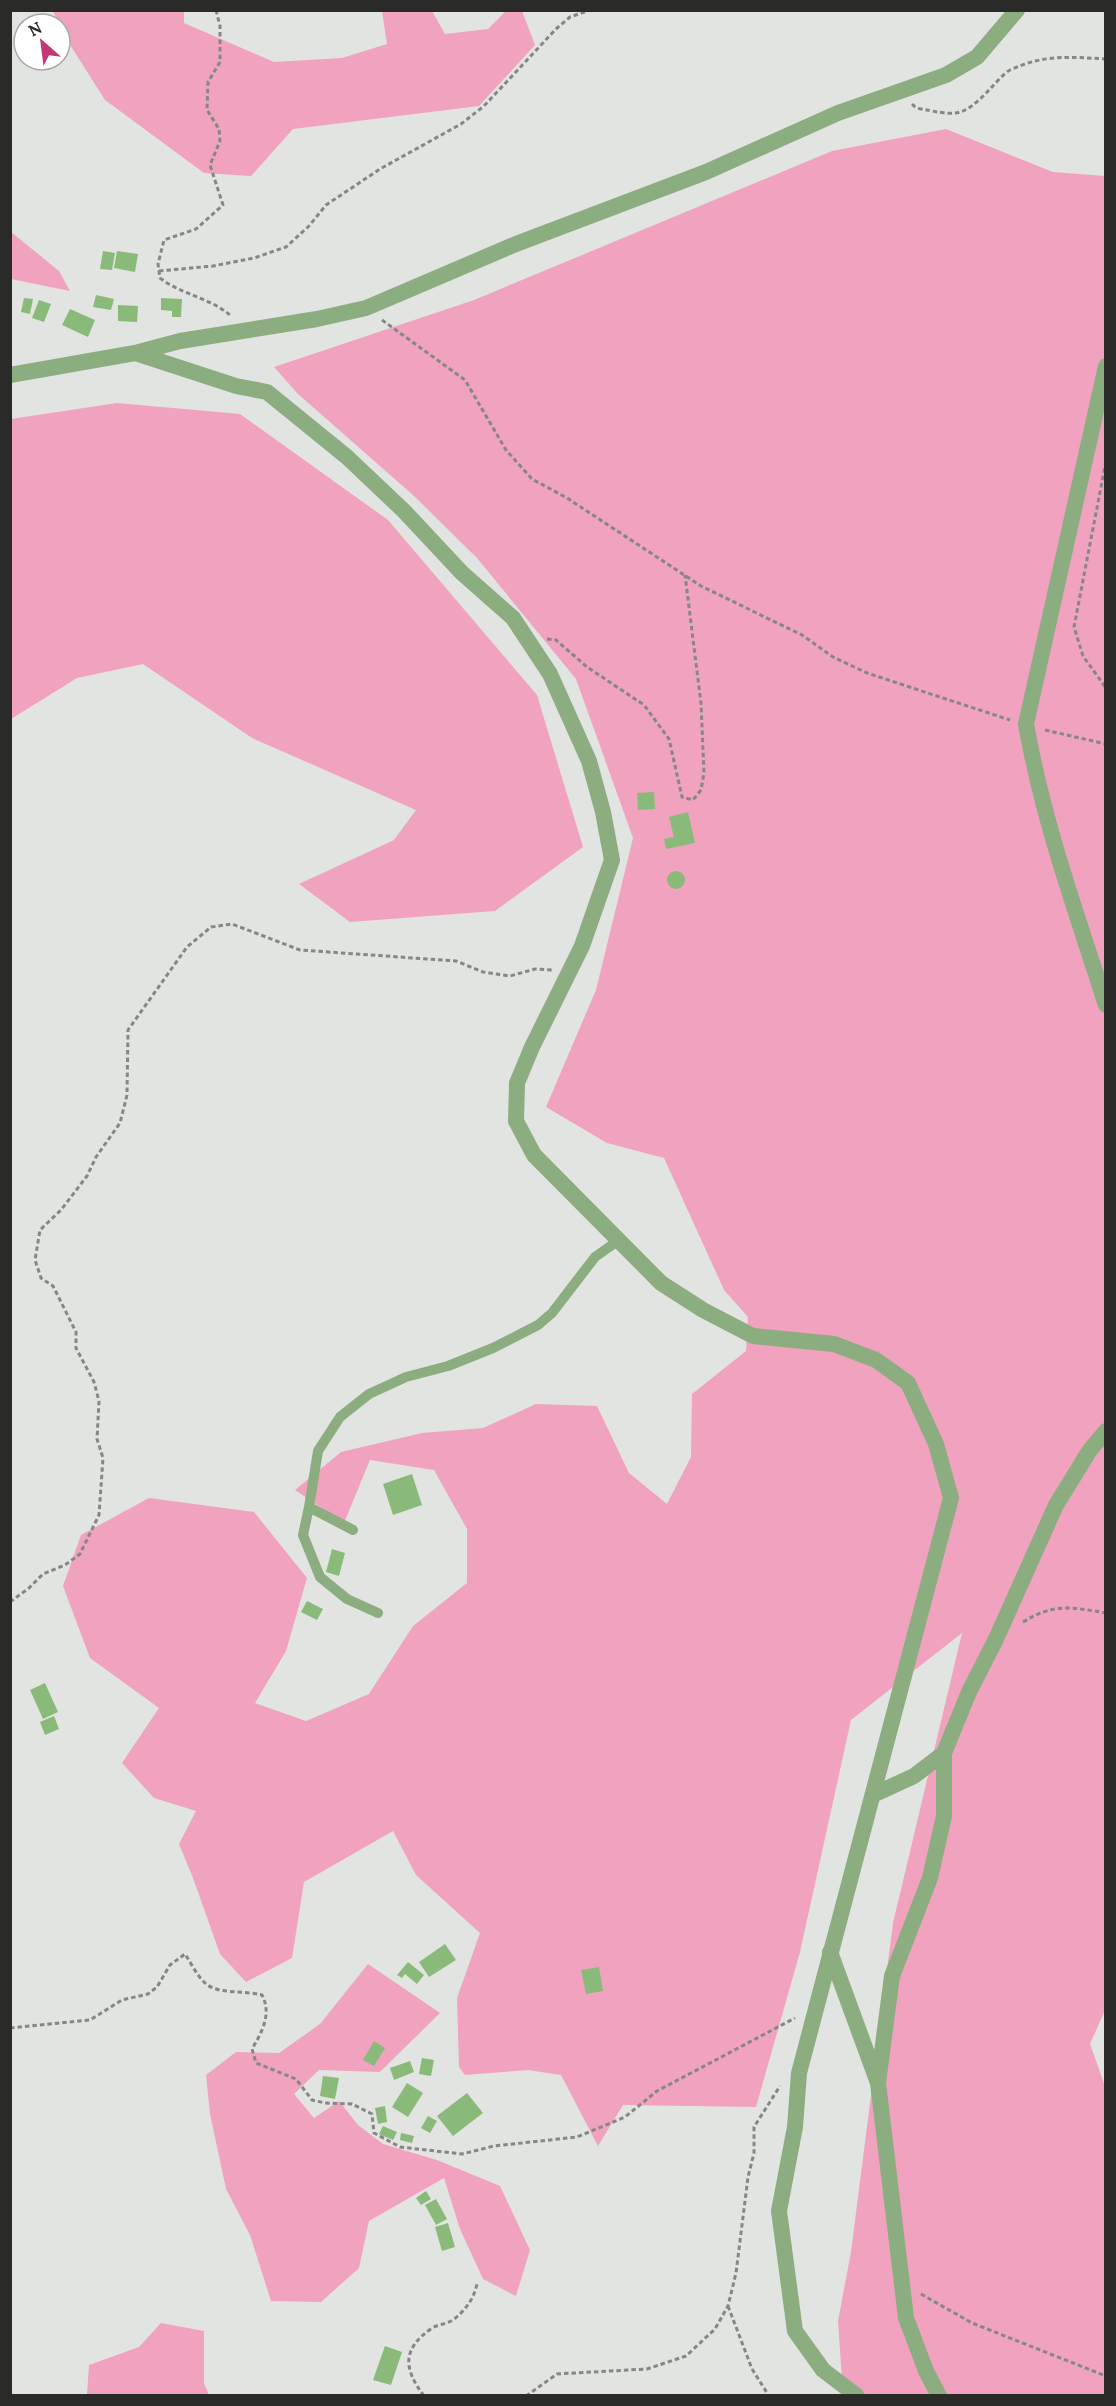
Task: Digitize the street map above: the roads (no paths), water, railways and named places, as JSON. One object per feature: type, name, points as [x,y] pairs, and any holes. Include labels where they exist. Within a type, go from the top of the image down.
[{"type":"street","points":[[10,375],[135,353],[180,341],[318,319],[366,308],[516,244],[706,172],[838,113],[945,75],[977,57],[1017,10]]},
{"type":"street","points":[[135,353],[236,386],[267,392],[355,465],[462,573],[513,618],[550,674],[589,761],[603,812],[612,860],[582,946],[532,1047],[517,1083],[516,1121],[534,1155],[661,1283],[703,1310],[753,1335],[834,1344],[876,1360],[908,1383],[936,1444],[951,1498],[875,1794],[830,1952],[799,2073],[795,2127],[779,2211],[795,2331],[823,2370],[857,2396]]},
{"type":"street","points":[[1106,366],[1026,724],[1035,775],[1059,865],[1106,1005]]},
{"type":"street","points":[[878,2083],[892,1976],[930,1878],[944,1816],[944,1753],[969,1692],[1056,1505],[1090,1450],[1106,1431]]},
{"type":"street","points":[[875,1794],[914,1776],[944,1753]]},
{"type":"street","points":[[830,1952],[878,2083],[906,2318],[926,2371],[939,2396]]},
{"type":"lane","points":[[378,1613],[347,1599],[320,1577],[303,1535],[318,1451],[340,1417],[369,1394],[406,1377],[448,1366],[493,1348],[538,1325],[552,1313],[595,1257],[619,1240]]},
{"type":"lane","points":[[309,1507],[353,1530]]}]
